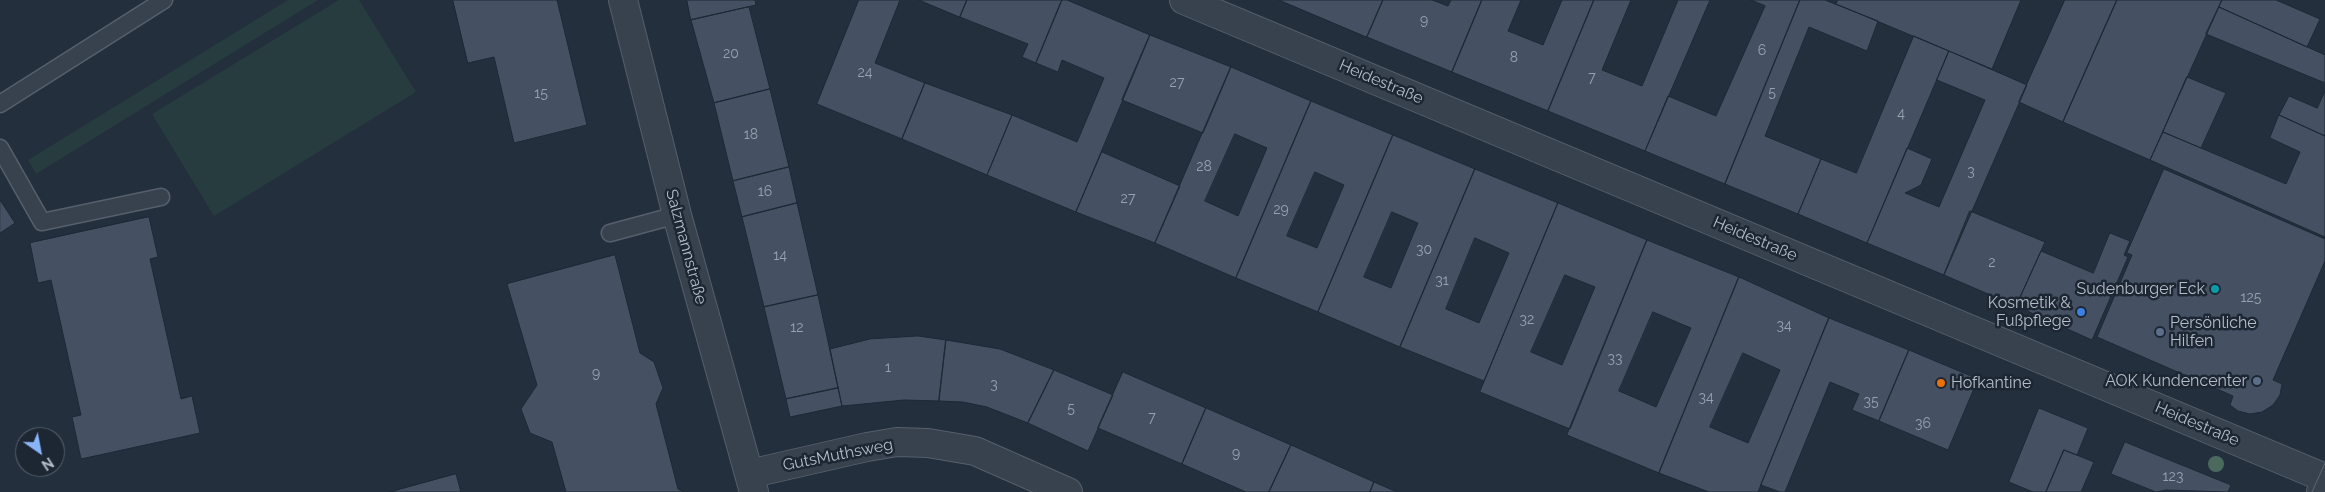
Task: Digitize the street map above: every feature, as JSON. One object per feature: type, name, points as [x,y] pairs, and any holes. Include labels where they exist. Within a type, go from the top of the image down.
[{"type":"street","name":"Salzmannstraße","points":[[623,0],[677,215],[752,483]]},
{"type":"street","name":"Heidestraße","points":[[1184,0],[2325,478]]},
{"type":"street","name":"GutsMuthsweg","points":[[752,483],[867,447],[897,442],[928,444],[975,451],[1068,492]]},
{"type":"street","points":[[2321,492],[2325,482]]},
{"type":"lane","points":[[0,104],[164,0]]},
{"type":"lane","points":[[0,148],[42,222],[160,198]]},
{"type":"lane","points":[[610,233],[677,215]]},
{"type":"green space","points":[[288,0],[318,0],[36,174],[28,160]]},
{"type":"green space","points":[[339,0],[359,0],[416,92],[214,216],[152,114]]},
{"type":"building","points":[[453,0],[557,0],[587,125],[514,143],[494,57],[468,63]]},
{"type":"building","points":[[687,0],[755,0],[756,5],[691,20]]},
{"type":"building","points":[[859,0],[900,0],[875,63],[925,83],[902,139],[817,104]]},
{"type":"building","points":[[919,0],[967,0],[960,17]]},
{"type":"building","points":[[967,0],[1062,0],[1036,63],[1022,57],[1028,44],[960,17]]},
{"type":"building","points":[[1062,0],[1067,0],[1150,35],[1076,212],[987,175],[1012,115],[1077,142],[1104,78],[1062,60],[1058,72],[1036,63]]},
{"type":"building","points":[[1279,0],[1383,0],[1367,37]]},
{"type":"building","points":[[1383,0],[1432,0],[1448,6],[1451,0],[1482,0],[1452,72],[1367,37]]},
{"type":"building","points":[[1482,0],[1521,0],[1508,31],[1543,45],[1562,0],[1594,0],[1548,111],[1452,72]]},
{"type":"building","points":[[1594,0],[1631,0],[1602,70],[1642,86],[1678,0],[1710,0],[1645,151],[1548,111]]},
{"type":"building","points":[[1751,0],[1800,0],[1725,184],[1645,151],[1668,96],[1716,116],[1765,6]]},
{"type":"building","points":[[1800,0],[1825,0],[1878,21],[1867,51],[1809,27],[1765,136],[1821,159],[1798,214],[1725,184]]},
{"type":"building","points":[[1838,0],[2021,0],[1992,69],[1836,4]]},
{"type":"building","points":[[2065,0],[2117,0],[2063,122],[2019,102]]},
{"type":"building","points":[[2117,0],[2222,0],[2150,160],[2063,122]]},
{"type":"building","points":[[2222,0],[2276,0],[2320,19],[2307,47],[2219,7]]},
{"type":"building","points":[[749,7],[770,89],[714,103],[691,20]]},
{"type":"building","points":[[2219,7],[2325,55],[2325,83],[2206,34]]},
{"type":"building","points":[[1150,35],[1231,67],[1203,133],[1122,100]]},
{"type":"building","points":[[1914,36],[1949,51],[1867,243],[1798,214],[1821,159],[1856,173]]},
{"type":"building","points":[[1949,51],[2027,85],[1944,275],[1867,243],[1907,148],[1932,159],[1921,185],[1905,193],[1939,207],[1985,100],[1937,80]]},
{"type":"building","points":[[1231,67],[1311,101],[1236,278],[1155,243]],"holes":[[[1235,134],[1267,148],[1238,216],[1205,201]]]},
{"type":"building","points":[[2187,77],[2226,93],[2201,148],[2163,132]]},
{"type":"building","points":[[925,83],[1012,115],[987,175],[902,139]]},
{"type":"building","points":[[770,89],[789,167],[733,181],[714,103]]},
{"type":"building","points":[[2325,91],[2325,136],[2279,115],[2289,96],[2317,108]]},
{"type":"building","points":[[1311,101],[1393,135],[1318,312],[1236,278]],"holes":[[[1315,172],[1344,185],[1317,248],[1287,236]]]},
{"type":"building","points":[[2279,115],[2325,136],[2325,237],[2150,160],[2163,132],[2286,184],[2300,152],[2270,138]]},
{"type":"building","points":[[1393,135],[1475,169],[1400,347],[1318,312]],"holes":[[[1392,212],[1418,223],[1391,288],[1364,277]]]},
{"type":"building","points":[[1102,152],[1180,186],[1155,243],[1076,212]]},
{"type":"building","points":[[789,167],[797,203],[742,217],[733,181]]},
{"type":"building","points":[[1475,169],[1558,203],[1484,381],[1400,347]],"holes":[[[1475,238],[1509,253],[1479,323],[1446,309]]]},
{"type":"building","name":"Sudenburger Eck","points":[[2164,169],[2325,239],[2325,261],[2273,380],[2282,384],[2280,395],[2273,405],[2262,412],[2250,414],[2238,411],[2230,405],[2233,396],[2097,337],[2132,255],[2127,253]]},
{"type":"building","points":[[0,200],[15,223],[0,233]]},
{"type":"building","points":[[797,203],[818,295],[764,307],[742,217]]},
{"type":"building","points":[[1558,203],[1647,240],[1570,429],[1480,392]],"holes":[[[1565,275],[1595,287],[1562,365],[1531,352]]]},
{"type":"building","points":[[1970,211],[2045,242],[2016,306],[1944,275]]},
{"type":"building","points":[[149,217],[158,257],[150,259],[181,399],[192,396],[200,433],[81,459],[72,417],[81,415],[51,280],[38,283],[30,243]]},
{"type":"building","points":[[2110,233],[2130,241],[2124,255],[2128,257],[2092,340],[2016,306],[2041,251],[2093,273]]},
{"type":"building","points":[[1647,240],[1739,277],[1659,473],[1567,435]],"holes":[[[1653,312],[1691,328],[1656,407],[1619,391]]]},
{"type":"building","points":[[615,255],[640,353],[654,362],[663,388],[656,404],[678,489],[684,492],[566,492],[552,442],[530,433],[521,409],[537,385],[507,284]]},
{"type":"building","points":[[1739,277],[1829,318],[1758,492],[1709,492],[1659,473]],"holes":[[[1743,353],[1780,370],[1748,443],[1710,427]]]},
{"type":"building","points":[[818,295],[838,388],[786,399],[764,307]]},
{"type":"building","points":[[1829,318],[1909,350],[1879,421],[1852,410],[1859,394],[1830,382],[1785,492],[1780,492],[1761,485]]},
{"type":"building","points":[[918,336],[946,340],[939,401],[904,400],[842,406],[830,349],[870,339]]},
{"type":"building","points":[[946,340],[1000,349],[1054,370],[1028,423],[987,407],[963,402],[939,401]]},
{"type":"building","points":[[1909,350],[1978,379],[1948,450],[1879,421]]},
{"type":"building","points":[[1054,370],[1113,395],[1088,451],[1028,423]]},
{"type":"building","points":[[1123,372],[1206,408],[1182,464],[1098,428]]},
{"type":"building","points":[[838,388],[842,406],[790,417],[786,399]]},
{"type":"building","points":[[1206,408],[1291,445],[1269,492],[1246,492],[1182,464]]},
{"type":"building","points":[[2039,408],[2088,428],[2077,455],[2064,450],[2046,492],[2033,492],[2009,482]]},
{"type":"building","points":[[2125,442],[2231,485],[2228,492],[2166,490],[2156,492],[2111,474]]},
{"type":"building","points":[[1291,445],[1374,482],[1370,492],[1269,492]]},
{"type":"building","points":[[2064,450],[2094,462],[2081,492],[2046,492]]},
{"type":"building","points":[[456,474],[461,492],[390,492]]},
{"type":"building","points":[[1374,482],[1397,492],[1370,492]]},
{"type":"tram line","points":[[2312,492],[2325,463]]},
{"type":"place","name":"Sudenburger Eck","points":[[2215,289]]},
{"type":"place","name":"Kosmetik & Fußpflege","points":[[2081,312]]},
{"type":"place","name":"Persönliche Hilfen","points":[[2160,332]]},
{"type":"place","name":"AOK Kundencenter","points":[[2257,381]]},
{"type":"place","name":"Hofkantine","points":[[1941,383]]}]
